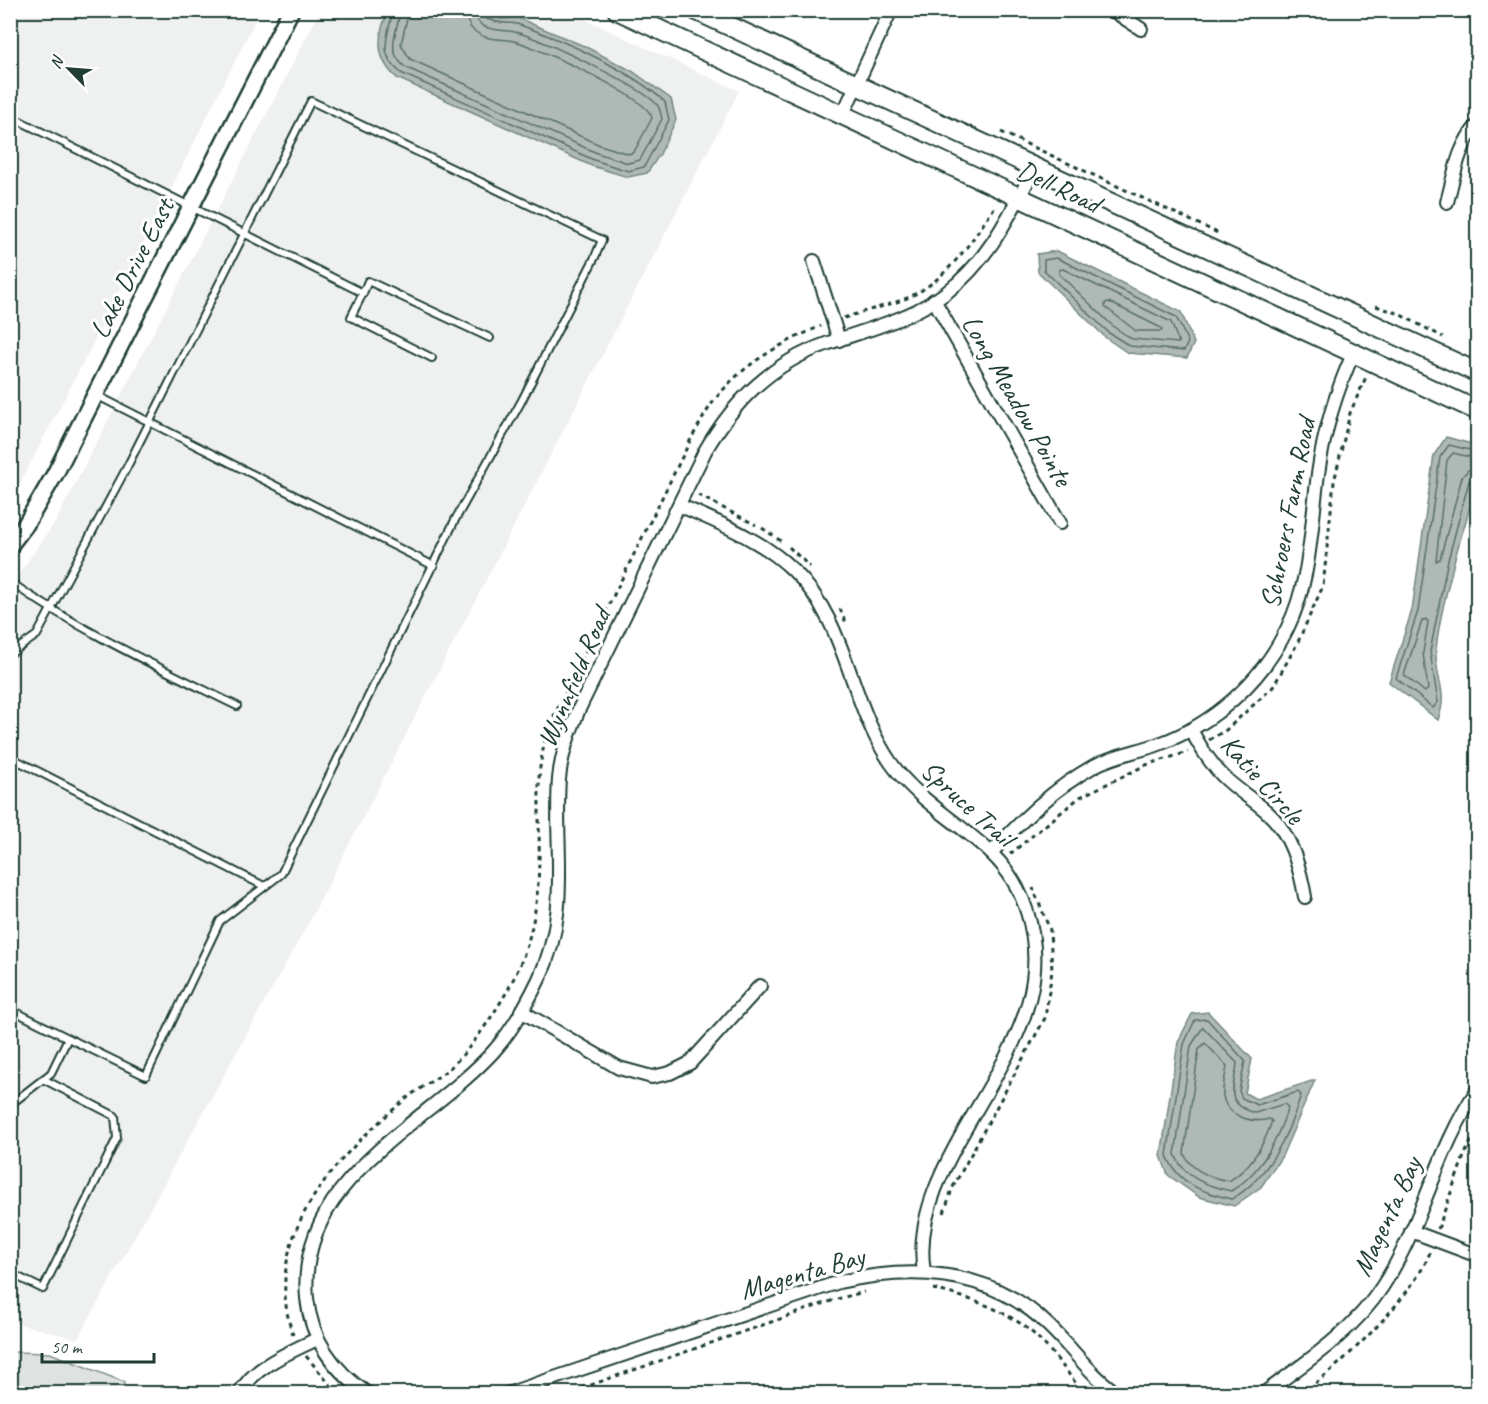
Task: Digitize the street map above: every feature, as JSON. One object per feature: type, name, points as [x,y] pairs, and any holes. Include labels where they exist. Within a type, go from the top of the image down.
[{"type":"main road","name":"Dell Road","points":[[617,10],[1478,411]]},
{"type":"main road","name":"Dell Road","points":[[695,10],[1478,373]]},
{"type":"street","name":"Lake Drive East","points":[[10,545],[26,524],[55,474],[291,10]]},
{"type":"street","points":[[843,114],[891,10]]},
{"type":"street","points":[[1112,10],[1141,29]]},
{"type":"street","points":[[1447,202],[1458,160],[1475,128]]},
{"type":"street","name":"Wynnfield Road","points":[[317,1339],[308,1311],[307,1297],[309,1254],[319,1227],[343,1189],[372,1154],[465,1080],[494,1050],[521,1011],[539,978],[553,938],[561,896],[559,777],[566,742],[579,709],[722,422],[743,396],[768,375],[795,357],[884,325],[934,300],[973,267],[996,240],[1034,169]]},
{"type":"street","points":[[814,261],[839,340]]},
{"type":"street","name":"Long Meadow Pointe","points":[[934,300],[1060,523]]},
{"type":"street","name":"Schroers Farm Road","points":[[991,853],[1046,797],[1070,780],[1097,764],[1191,730],[1220,712],[1246,687],[1270,658],[1288,628],[1304,575],[1325,434],[1335,398],[1354,352]]},
{"type":"street","name":"Spruce Trail","points":[[679,505],[744,535],[793,570],[813,593],[829,620],[875,736],[891,763],[934,808],[991,853],[1020,892],[1030,919],[1034,978],[1029,1005],[1017,1034],[938,1183],[926,1218],[921,1251],[924,1272]]},
{"type":"street","name":"Katie Circle","points":[[1191,730],[1212,764],[1280,827],[1298,865],[1305,897]]},
{"type":"street","points":[[521,1011],[619,1068],[652,1077],[670,1073],[690,1063],[760,986]]},
{"type":"street","name":"Magenta Bay","points":[[1263,1394],[1339,1334],[1382,1288],[1411,1231],[1442,1151],[1461,1113],[1478,1089]]},
{"type":"street","points":[[1411,1231],[1478,1256]]},
{"type":"street","name":"Magenta Bay","points":[[507,1394],[839,1282],[895,1272],[924,1272],[958,1277],[991,1288],[1021,1305],[1048,1325],[1088,1371],[1118,1394]]},
{"type":"street","points":[[239,1394],[261,1370],[317,1339],[350,1381],[368,1394]]},
{"type":"lane","points":[[10,654],[37,635],[150,421],[311,101],[602,240],[596,257],[521,402],[455,520],[281,874],[220,921],[146,1076],[10,1009]]},
{"type":"lane","points":[[10,116],[363,293]]},
{"type":"lane","points":[[432,358],[351,317],[368,281],[490,338]]},
{"type":"lane","points":[[95,394],[434,566]]},
{"type":"lane","points":[[10,582],[49,610],[99,638],[237,706]]},
{"type":"lane","points":[[10,757],[264,886]]},
{"type":"lane","points":[[10,1105],[51,1073],[68,1038]]},
{"type":"lane","points":[[10,1273],[43,1289],[117,1138],[116,1116],[43,1079]]},
{"type":"path","points":[[839,320],[905,299],[939,277],[966,250],[996,205]]},
{"type":"path","points":[[297,1341],[292,1334],[285,1300],[288,1259],[298,1225],[318,1186],[356,1141],[410,1096],[454,1064],[506,993],[530,939],[540,887],[539,779],[546,732],[692,437],[717,397],[751,363],[792,339],[830,323]]},
{"type":"path","points":[[1208,741],[1226,730],[1274,687],[1298,644],[1323,586],[1334,482],[1350,413],[1366,377]]},
{"type":"path","points":[[696,494],[773,535],[803,557],[816,575]]},
{"type":"path","points":[[834,600],[848,628]]},
{"type":"path","points":[[1010,854],[1080,797],[1146,765],[1190,752]]},
{"type":"path","points":[[1000,843],[1017,862]]},
{"type":"path","points":[[942,1217],[952,1189],[1045,1018],[1052,971],[1050,930],[1040,899],[1029,880]]},
{"type":"path","points":[[931,1288],[971,1299],[1011,1316],[1040,1339],[1084,1394]]},
{"type":"path","points":[[565,1394],[837,1299],[871,1291]]},
{"type":"path","points":[[302,1349],[311,1365],[338,1394]]},
{"type":"shaded area","points":[[11,11],[260,11],[96,338],[11,500]]},
{"type":"shaded area","points":[[320,11],[567,11],[739,91],[311,918],[78,1339],[11,1322],[11,585],[56,521]]},
{"type":"shaded area","points":[[11,1352],[50,1353],[124,1382],[123,1393],[11,1393]]},
{"type":"water","points":[[388,10],[482,11],[502,19],[518,18],[584,46],[632,71],[671,99],[676,120],[660,154],[647,173],[628,177],[592,166],[397,78],[385,63],[380,47],[380,38]]},
{"type":"water","points":[[1057,251],[1181,312],[1194,343],[1187,358],[1128,353],[1106,338],[1038,272],[1037,254]]},
{"type":"water","points":[[1446,437],[1475,445],[1478,456],[1471,504],[1453,566],[1438,631],[1436,661],[1442,701],[1438,720],[1389,682],[1412,610],[1434,455]]},
{"type":"water","points":[[1208,1012],[1252,1059],[1245,1093],[1256,1099],[1315,1080],[1282,1156],[1261,1187],[1234,1206],[1199,1197],[1168,1175],[1161,1156],[1178,1042],[1192,1014]]}]
